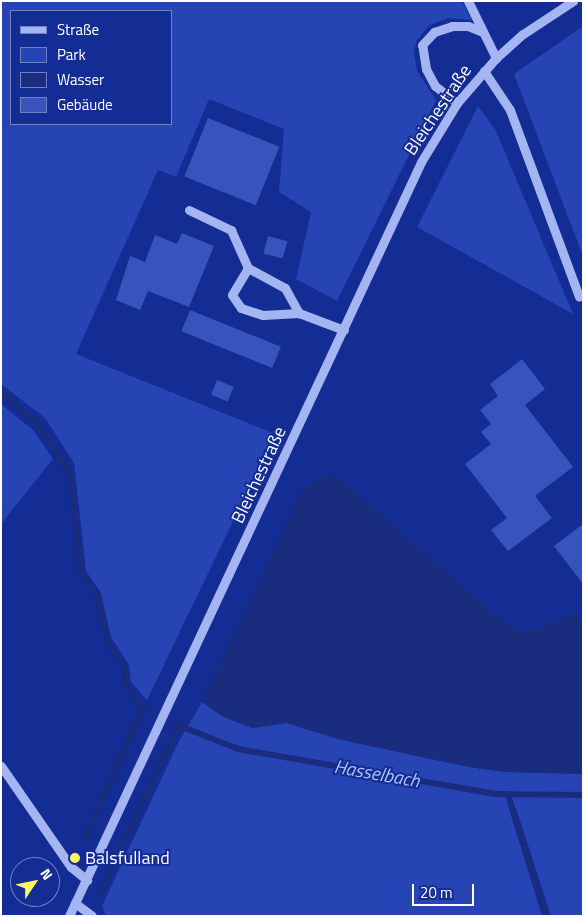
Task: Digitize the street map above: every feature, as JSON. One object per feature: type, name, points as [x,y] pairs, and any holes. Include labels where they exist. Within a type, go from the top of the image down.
[{"type":"street","points":[[468,1],[496,58]]},
{"type":"street","name":"Bleichestraße","points":[[70,916],[421,162],[457,104],[496,58],[523,34],[573,1]]},
{"type":"street","points":[[457,104],[435,86],[426,69],[422,45],[434,32],[452,26],[468,26],[482,32]]},
{"type":"street","points":[[484,71],[510,110],[579,297]]},
{"type":"street","points":[[190,210],[231,230],[248,268],[285,288],[299,313]]},
{"type":"street","points":[[248,268],[232,295],[241,308],[263,315],[299,313],[344,330]]},
{"type":"street","points":[[1,766],[71,868],[87,880]]},
{"type":"street","points":[[75,904],[92,916]]},
{"type":"green space","points":[[1,1],[462,1],[472,20],[448,18],[430,25],[417,40],[414,51],[417,71],[436,100],[337,301],[296,279],[311,212],[279,192],[284,129],[209,99],[176,177],[158,170],[76,354],[275,434],[147,700],[131,682],[129,665],[111,637],[101,593],[86,571],[74,463],[45,418],[1,384]]},
{"type":"green space","points":[[583,26],[583,256],[514,74]]},
{"type":"green space","points":[[478,106],[495,129],[573,314],[417,227]]},
{"type":"green space","points":[[1,404],[33,430],[53,459],[1,524]]},
{"type":"green space","points":[[202,702],[222,716],[252,728],[287,723],[338,739],[469,767],[505,772],[583,774],[583,916],[551,916],[516,808],[509,809],[542,916],[106,916],[102,906],[179,741]]},
{"type":"water","points":[[334,473],[497,616],[524,632],[576,614],[583,621],[583,774],[505,772],[469,767],[338,739],[287,723],[252,728],[222,716],[202,702],[304,486]]},
{"type":"building","points":[[208,118],[279,147],[256,205],[184,176]]},
{"type":"building","points":[[182,233],[214,246],[189,307],[148,291],[140,310],[116,300],[130,256],[145,262],[155,235],[177,244]]},
{"type":"building","points":[[268,236],[287,241],[283,259],[263,253]]},
{"type":"building","points":[[190,310],[281,347],[272,368],[181,331]]},
{"type":"building","points":[[522,359],[545,389],[525,405],[573,467],[535,496],[552,518],[508,551],[491,530],[507,518],[465,464],[491,444],[481,432],[491,424],[480,410],[498,396],[490,384]]},
{"type":"building","points":[[217,380],[234,387],[228,402],[211,395]]},
{"type":"building","points":[[583,524],[583,584],[554,546]]},
{"type":"waterway","name":"Hasselbach","points":[[1,393],[39,425],[67,469],[72,482],[80,571],[96,593],[107,637],[113,652],[125,667],[125,681],[136,702],[148,710]]},
{"type":"waterway","points":[[84,841],[143,707]]},
{"type":"waterway","name":"Hasselbach","points":[[175,724],[238,749],[497,794],[583,795]]},
{"type":"waterway","points":[[100,892],[179,726]]},
{"type":"waterway","points":[[508,795],[546,916]]},
{"type":"place","name":"Balsfulland","points":[[75,858]]}]
